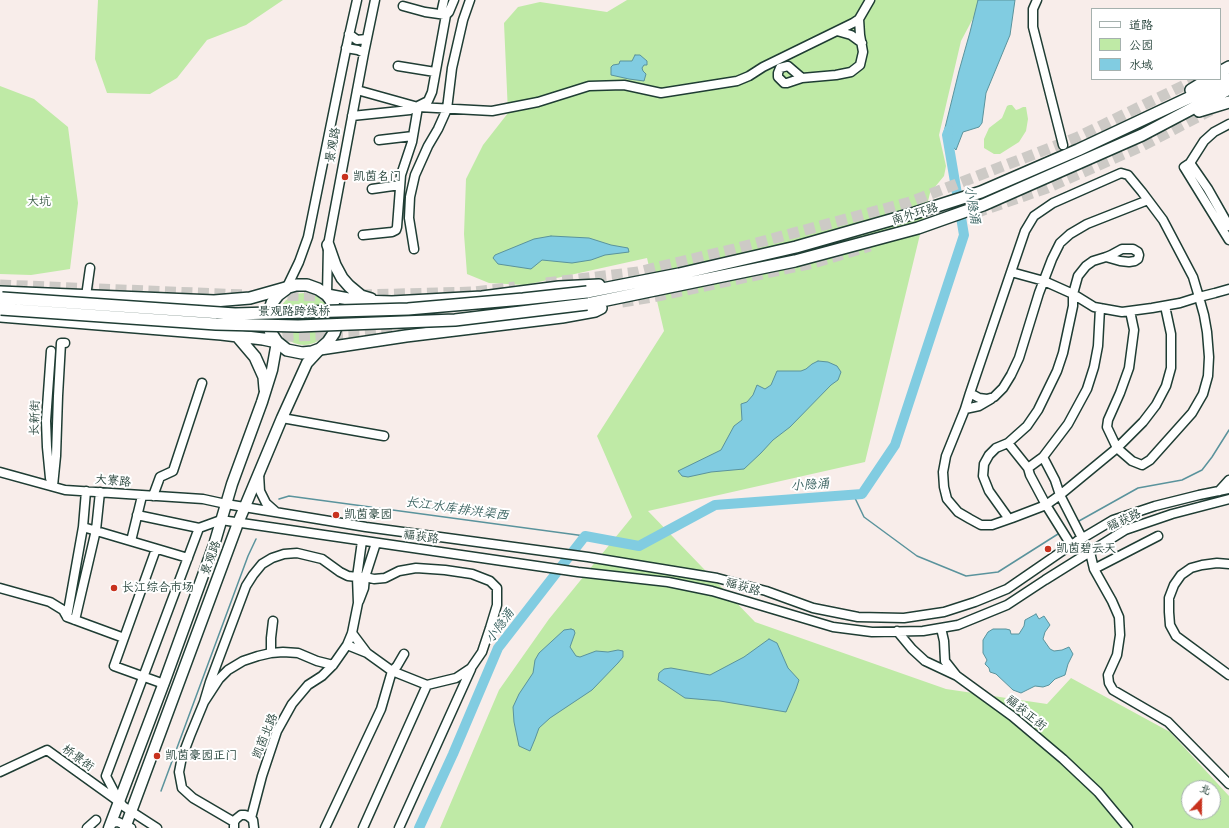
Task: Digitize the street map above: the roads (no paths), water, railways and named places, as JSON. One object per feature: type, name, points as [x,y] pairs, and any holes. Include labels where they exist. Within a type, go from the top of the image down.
[{"type":"highway","name":"南外环路","points":[[586,292],[796,247],[915,213],[981,192],[1078,150],[1229,79]]},
{"type":"highway","points":[[1154,115],[1174,100],[1207,80]]},
{"type":"highway","name":"南外环路","points":[[588,304],[795,261],[918,228],[983,205],[1142,135],[1229,89]]},
{"type":"highway","points":[[1176,118],[1229,102]]},
{"type":"highway","points":[[328,245],[335,265],[349,286],[361,296],[375,301]]},
{"type":"highway","points":[[327,295],[359,301],[392,302],[482,297],[573,285],[626,284]]},
{"type":"highway","points":[[1,304],[86,296],[214,301],[250,298],[296,285],[307,285],[318,288],[327,295],[333,303],[336,313],[337,324],[334,334],[320,349]]},
{"type":"highway","points":[[286,289],[278,295],[272,304],[268,324],[271,333],[277,342],[287,350],[302,353],[406,336],[562,317],[595,310],[627,296]]},
{"type":"highway","name":"景观路跨线桥","points":[[1,304],[235,314],[408,309],[523,300],[586,292]]},
{"type":"highway","points":[[214,301],[236,306],[244,320],[241,330],[234,333],[221,334]]},
{"type":"highway","points":[[1,304],[277,342]]},
{"type":"highway","name":"景观路跨线桥","points":[[1,304],[216,324],[298,326],[455,320],[588,304]]},
{"type":"highway","points":[[238,337],[255,357],[264,377],[265,389]]},
{"type":"main road","name":"景观路","points":[[110,825],[164,684],[214,545],[232,484],[272,370],[277,342]]},
{"type":"main road","name":"景观路","points":[[127,827],[238,523],[307,363],[320,349]]},
{"type":"street","points":[[286,289],[299,262],[308,237],[357,0]]},
{"type":"street","name":"景观路","points":[[327,295],[328,245],[366,39],[375,0]]},
{"type":"street","points":[[444,0],[443,12],[446,15]]},
{"type":"street","points":[[352,116],[410,110],[428,102],[446,15],[449,12],[454,0]]},
{"type":"street","points":[[414,249],[410,218],[410,197],[415,176],[447,109],[452,68],[463,20],[470,0]]},
{"type":"street","points":[[357,90],[418,107],[492,111],[538,102],[589,86],[624,85],[661,93],[737,81],[859,19],[870,0]]},
{"type":"street","points":[[1037,0],[1033,10],[1033,27],[1063,145]]},
{"type":"street","points":[[403,6],[425,12],[446,15]]},
{"type":"street","points":[[803,78],[836,75],[850,72],[860,65],[863,52],[859,19]]},
{"type":"street","points":[[837,31],[851,35],[862,43]]},
{"type":"street","points":[[349,34],[357,40],[366,39]]},
{"type":"street","points":[[346,48],[353,48],[364,53]]},
{"type":"street","points":[[398,66],[435,72]]},
{"type":"street","points":[[363,235],[380,234],[396,230],[401,174],[413,136],[418,107]]},
{"type":"street","points":[[1187,165],[1204,141],[1214,132],[1229,124]]},
{"type":"street","points":[[379,140],[413,136]]},
{"type":"street","points":[[1187,165],[1208,189],[1229,226]]},
{"type":"street","points":[[1187,165],[1229,240]]},
{"type":"street","points":[[1130,311],[1134,330],[1129,368],[1108,420],[1107,427],[1117,448],[1132,461],[1142,465],[1150,460],[1192,413],[1203,394],[1208,376],[1209,357],[1204,315],[1193,277],[1163,220],[1128,175],[1121,173],[1053,203],[1034,216],[1028,226],[1017,251],[965,409],[955,432],[943,472],[947,500],[958,512],[981,525],[992,525],[1046,505],[1117,448],[1143,422],[1156,405],[1166,386],[1171,368],[1171,334],[1165,306]]},
{"type":"street","points":[[372,189],[400,185]]},
{"type":"street","points":[[965,409],[979,406],[994,398],[1004,388],[1018,358],[1044,280],[1060,243],[1070,234],[1108,215],[1148,200]]},
{"type":"street","points":[[1009,519],[989,491],[983,476],[984,464],[989,455],[996,448],[1008,443],[1027,426],[1038,410],[1050,388],[1063,353],[1078,276],[1086,266],[1094,261],[1106,257]]},
{"type":"street","points":[[86,296],[90,268]]},
{"type":"street","points":[[1011,272],[1044,280],[1074,294],[1094,307],[1122,312],[1165,306],[1229,289]]},
{"type":"street","points":[[1028,468],[1043,457],[1068,424],[1087,389],[1094,367],[1098,346],[1100,308]]},
{"type":"street","points":[[51,485],[56,456],[61,343],[65,343]]},
{"type":"street","name":"长新街","points":[[51,351],[46,422],[51,485]]},
{"type":"street","points":[[153,496],[160,477],[173,471],[202,383]]},
{"type":"street","points":[[970,393],[979,398],[994,398]]},
{"type":"street","points":[[282,418],[384,436]]},
{"type":"street","points":[[1008,443],[1028,468],[1030,475],[1046,505],[1077,541],[1090,552],[1094,569],[1119,617],[1120,635],[1117,655],[1108,675],[1109,682],[1113,690],[1168,722],[1229,784]]},
{"type":"street","points":[[1043,457],[1055,480],[1077,541]]},
{"type":"street","name":"大寮路","points":[[0,472],[65,490],[203,499],[226,504]]},
{"type":"street","points":[[259,474],[260,491],[266,503],[277,512]]},
{"type":"street","points":[[1219,491],[1229,480]]},
{"type":"street","name":"福获路","points":[[226,504],[366,526],[588,557],[717,578],[766,591],[814,608],[858,617],[904,618],[944,612],[975,602],[1007,589],[1077,541],[1113,520],[1162,504],[1229,489]]},
{"type":"street","points":[[67,617],[82,527],[86,491]]},
{"type":"street","points":[[75,620],[96,530],[100,492]]},
{"type":"street","points":[[131,541],[142,496]]},
{"type":"street","name":"福获路","points":[[221,520],[578,572],[668,582],[712,591],[833,627],[872,632],[923,631],[958,625],[1007,605],[1125,530],[1172,514],[1229,499]]},
{"type":"street","points":[[1219,502],[1229,503]]},
{"type":"street","points":[[137,515],[199,528],[221,520]]},
{"type":"street","points":[[82,527],[188,558]]},
{"type":"street","points":[[157,828],[123,806],[106,776],[199,528]]},
{"type":"street","points":[[1094,569],[1158,536]]},
{"type":"street","points":[[362,541],[361,577],[352,633],[367,653]]},
{"type":"street","points":[[361,577],[376,543]]},
{"type":"street","points":[[156,549],[114,666],[164,684]]},
{"type":"street","points":[[255,828],[253,820],[248,816],[238,817],[234,825],[192,798],[182,788],[179,772],[182,757],[204,702],[246,586],[252,575],[262,564],[272,558],[284,554],[297,553],[322,558],[340,572],[348,576],[374,579],[385,578],[399,571],[416,568],[445,570],[472,574],[490,581],[497,588],[497,605],[482,652],[471,668],[399,828]]},
{"type":"street","points":[[1229,564],[1217,563],[1202,565],[1191,568],[1181,575],[1174,585],[1170,598],[1169,612],[1170,625],[1176,636],[1229,675]]},
{"type":"street","points":[[0,588],[50,602],[63,610],[67,617],[124,638]]},
{"type":"street","points":[[271,653],[273,621]]},
{"type":"street","points":[[941,628],[944,641],[945,661],[957,676]]},
{"type":"street","name":"福获正街","points":[[897,631],[912,649],[925,661],[957,676],[1012,716],[1063,759],[1098,792],[1128,828]]},
{"type":"street","name":"凯茵北路","points":[[251,818],[262,776],[277,731],[292,704],[308,685],[322,676],[333,665],[347,645],[352,633]]},
{"type":"street","points":[[347,645],[367,653],[392,671],[427,685],[456,678],[471,668]]},
{"type":"street","points":[[204,702],[219,679],[228,670],[243,661],[258,656],[283,652],[298,653],[333,665]]},
{"type":"street","points":[[325,828],[381,709],[392,671],[397,666],[404,654]]},
{"type":"street","points":[[363,828],[427,685]]},
{"type":"street","name":"桥景街","points":[[0,772],[47,750],[119,801]]},
{"type":"street","points":[[87,828],[96,820]]},
{"type":"street","points":[[110,825],[118,822],[127,827]]},
{"type":"water","points":[[978,0],[1015,0],[1010,35],[986,93],[982,123],[979,127],[963,132],[956,150],[943,136]]},
{"type":"water","points":[[635,55],[640,55],[647,61],[647,65],[644,65],[642,68],[646,74],[644,81],[611,75],[611,67],[613,65],[619,64],[620,61],[632,61]]},
{"type":"water","points":[[551,236],[589,238],[611,245],[628,248],[629,252],[605,255],[591,260],[572,263],[542,260],[531,269],[498,264],[493,258],[495,255],[534,239]]},
{"type":"water","points":[[818,361],[828,362],[837,366],[841,372],[838,380],[744,469],[711,472],[688,477],[682,476],[678,471],[721,450],[734,426],[742,420],[741,404],[747,402],[753,395],[757,385],[765,389],[771,385],[777,371],[801,371]]},
{"type":"water","points":[[1036,614],[1039,619],[1044,616],[1050,625],[1045,632],[1043,639],[1050,649],[1054,651],[1069,647],[1073,654],[1065,675],[1055,679],[1049,685],[1043,687],[1035,686],[1021,693],[1013,690],[996,674],[990,672],[989,668],[985,664],[987,660],[983,653],[983,640],[988,632],[993,629],[1006,629],[1010,630],[1011,634],[1019,634],[1024,626],[1025,620]]},
{"type":"water","points":[[564,630],[574,630],[575,633],[570,647],[576,656],[580,657],[596,651],[608,652],[618,650],[623,651],[623,657],[592,690],[550,718],[539,728],[530,751],[519,746],[514,722],[513,707],[519,694],[533,673],[535,660],[539,653]]},
{"type":"water","points":[[769,639],[777,643],[788,668],[799,680],[786,712],[720,701],[685,698],[658,680],[659,673],[664,669],[671,668],[710,675],[744,657]]},
{"type":"waterway","name":"小隐涌","points":[[419,828],[453,754],[498,648],[585,536],[639,546],[715,505],[862,494],[895,445],[964,235],[947,135],[949,130]]},
{"type":"waterway","points":[[1079,521],[1138,488],[1182,480],[1202,470],[1229,430]]},
{"type":"waterway","name":"长江水库排洪渠西","points":[[279,499],[289,496],[585,536]]},
{"type":"waterway","points":[[854,496],[864,517],[917,556],[966,576],[998,572],[1058,534]]},
{"type":"waterway","name":"长江水库排洪渠西","points":[[161,791],[248,556],[256,539]]},
{"type":"tunnel","points":[[546,283],[638,272],[734,249],[910,202],[1076,138],[1195,80]]},
{"type":"tunnel","points":[[975,213],[1047,188],[1142,146],[1211,110]]},
{"type":"tunnel","points":[[622,302],[653,297],[813,263],[870,246]]},
{"type":"tunnel","points":[[0,285],[246,295]]},
{"type":"tunnel","points":[[361,295],[475,292],[515,287]]},
{"type":"tunnel","points":[[271,295],[334,296]]},
{"type":"tunnel","points":[[266,337],[377,333],[452,325]]},
{"type":"place","name":"凯茵名门","points":[[345,177]]},
{"type":"place","name":"凯茵豪园","points":[[336,515]]},
{"type":"place","name":"凯茵碧云天","points":[[1048,549]]},
{"type":"place","name":"长江综合市场","points":[[114,588]]},
{"type":"place","name":"凯茵豪园正门","points":[[157,756]]},
{"type":"park label","name":"大坑","points":[[39,202]]}]
